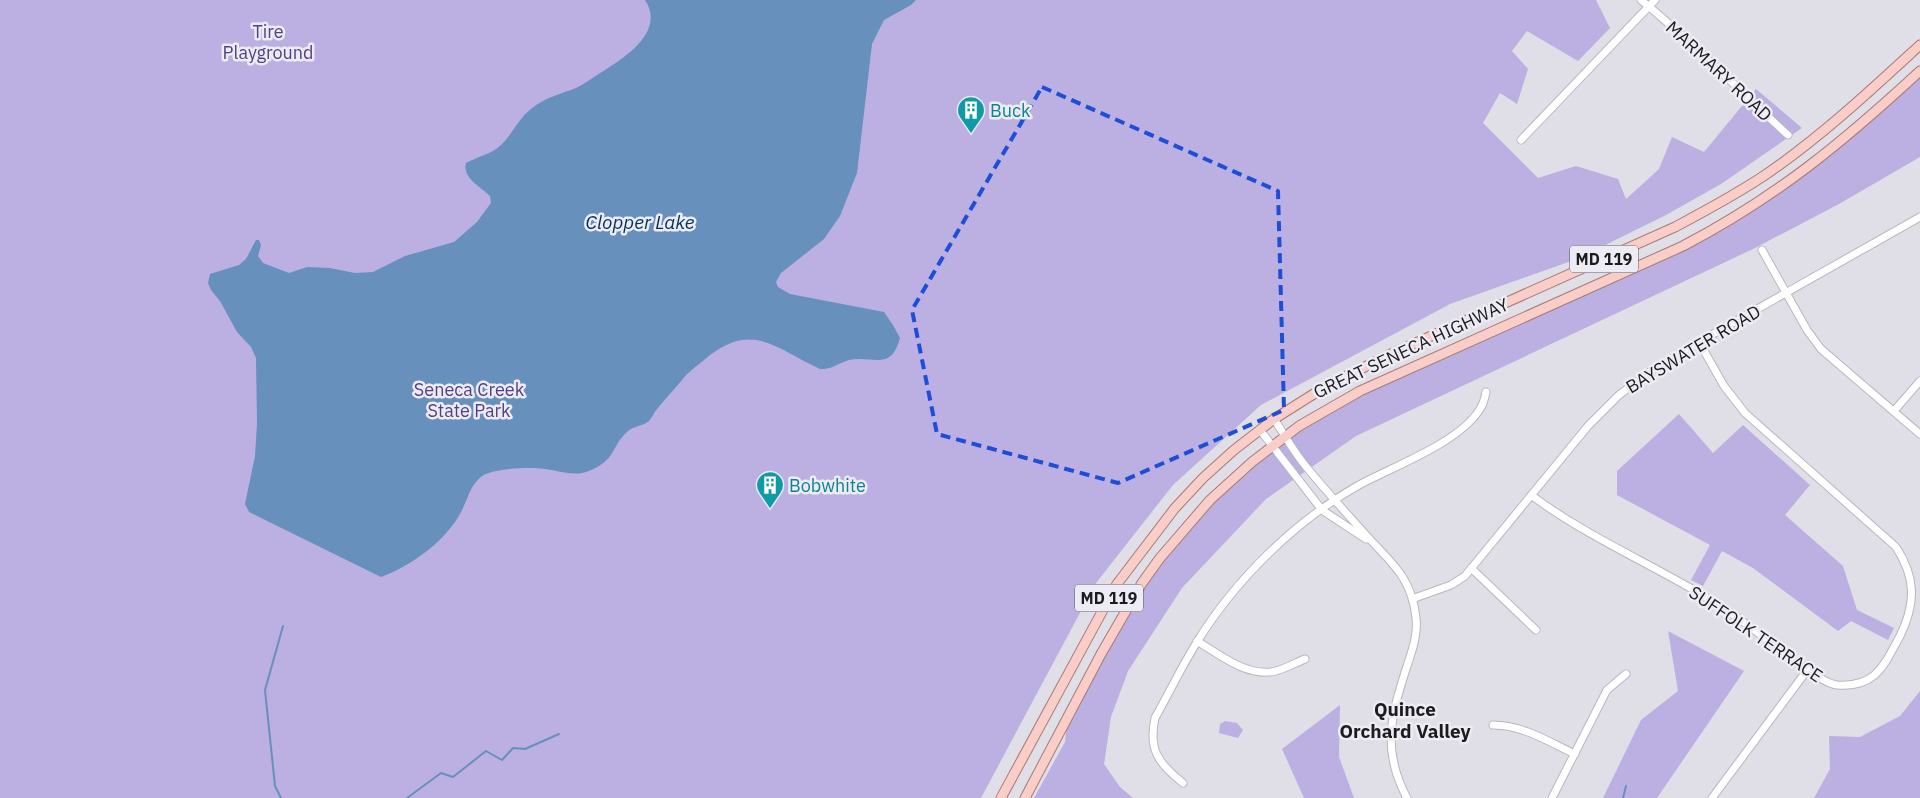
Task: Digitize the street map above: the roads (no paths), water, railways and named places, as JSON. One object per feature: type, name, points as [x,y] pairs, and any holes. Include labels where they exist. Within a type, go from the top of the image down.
[{"type":"main road","name":"GREAT SENECA HIGHWAY","points":[[1001,798],[1098,619],[1134,560],[1175,508],[1203,478],[1260,430],[1328,385],[1391,354],[1642,242],[1712,208],[1801,149],[1851,108],[1920,45]]},
{"type":"main road","name":"GREAT SENECA HIGHWAY","points":[[1025,798],[1106,647],[1151,570],[1210,500],[1272,446],[1285,436],[1360,391],[1683,246],[1733,219],[1775,193],[1830,152],[1920,71]]},
{"type":"street","name":"MARMARY ROAD","points":[[1642,0],[1688,39],[1788,135]]},
{"type":"street","points":[[1521,140],[1655,0]]},
{"type":"street","name":"BAYSWATER ROAD","points":[[1412,599],[1451,585],[1471,568],[1588,426],[1619,395],[1651,371],[1699,342],[1920,217]]},
{"type":"street","points":[[1762,250],[1807,330],[1821,348],[1920,434]]},
{"type":"street","name":"SUFFOLK TERRACE","points":[[1531,495],[1578,528],[1727,610],[1825,682],[1852,685],[1874,676],[1884,666],[1909,618],[1912,606],[1912,580],[1906,562],[1889,541],[1745,413],[1724,386],[1699,342]]},
{"type":"street","points":[[1894,411],[1920,381]]},
{"type":"street","points":[[1183,783],[1162,764],[1155,753],[1152,732],[1155,718],[1198,642],[1224,603],[1258,564],[1322,510],[1358,486],[1435,447],[1454,434],[1481,409],[1486,392]]},
{"type":"street","points":[[1274,419],[1306,467],[1373,543],[1388,557],[1405,580],[1412,599],[1416,619],[1415,642],[1392,711],[1390,732],[1392,757],[1397,778],[1407,798]]},
{"type":"street","points":[[1260,430],[1322,510],[1373,543]]},
{"type":"street","points":[[1471,568],[1536,630]]},
{"type":"street","points":[[1198,642],[1240,667],[1256,672],[1276,670],[1305,659]]},
{"type":"street","points":[[1712,798],[1808,669]]},
{"type":"street","points":[[1552,798],[1607,690],[1626,674]]},
{"type":"street","points":[[1493,725],[1510,725],[1521,728],[1576,754]]},
{"type":"water","name":"Clopper Lake","points":[[645,0],[916,0],[911,5],[884,20],[872,44],[857,173],[840,216],[824,239],[781,273],[776,282],[778,287],[790,294],[884,312],[900,338],[892,355],[880,360],[849,360],[820,369],[762,341],[749,339],[735,341],[704,360],[684,377],[649,421],[628,431],[608,458],[596,468],[581,473],[571,473],[539,468],[522,468],[495,471],[482,476],[472,488],[454,523],[437,542],[416,559],[381,577],[249,512],[245,504],[255,456],[257,424],[256,358],[251,347],[237,332],[220,301],[211,290],[208,283],[210,274],[239,265],[246,259],[256,240],[259,240],[261,245],[258,256],[263,263],[289,273],[307,267],[330,268],[355,273],[373,272],[405,256],[454,242],[477,222],[491,203],[490,196],[469,178],[466,163],[498,148],[523,117],[536,105],[579,86],[631,52],[640,43],[650,23],[650,12]]},
{"type":"waterway","points":[[281,798],[275,786],[265,690],[283,626]]},
{"type":"waterway","points":[[407,798],[441,773],[453,777],[486,751],[502,760],[513,748],[525,749],[559,734]]},
{"type":"waterway","points":[[1623,798],[1626,786]]},
{"type":"place","name":"Buck","points":[[971,134]]},
{"type":"place","name":"Bobwhite","points":[[770,509]]},
{"type":"district","name":"Quince Orchard Valley","points":[[1405,720]]},
{"type":"park label","name":"Tire Playground","points":[[268,41]]},
{"type":"park label","name":"Seneca Creek State Park","points":[[469,399]]}]
